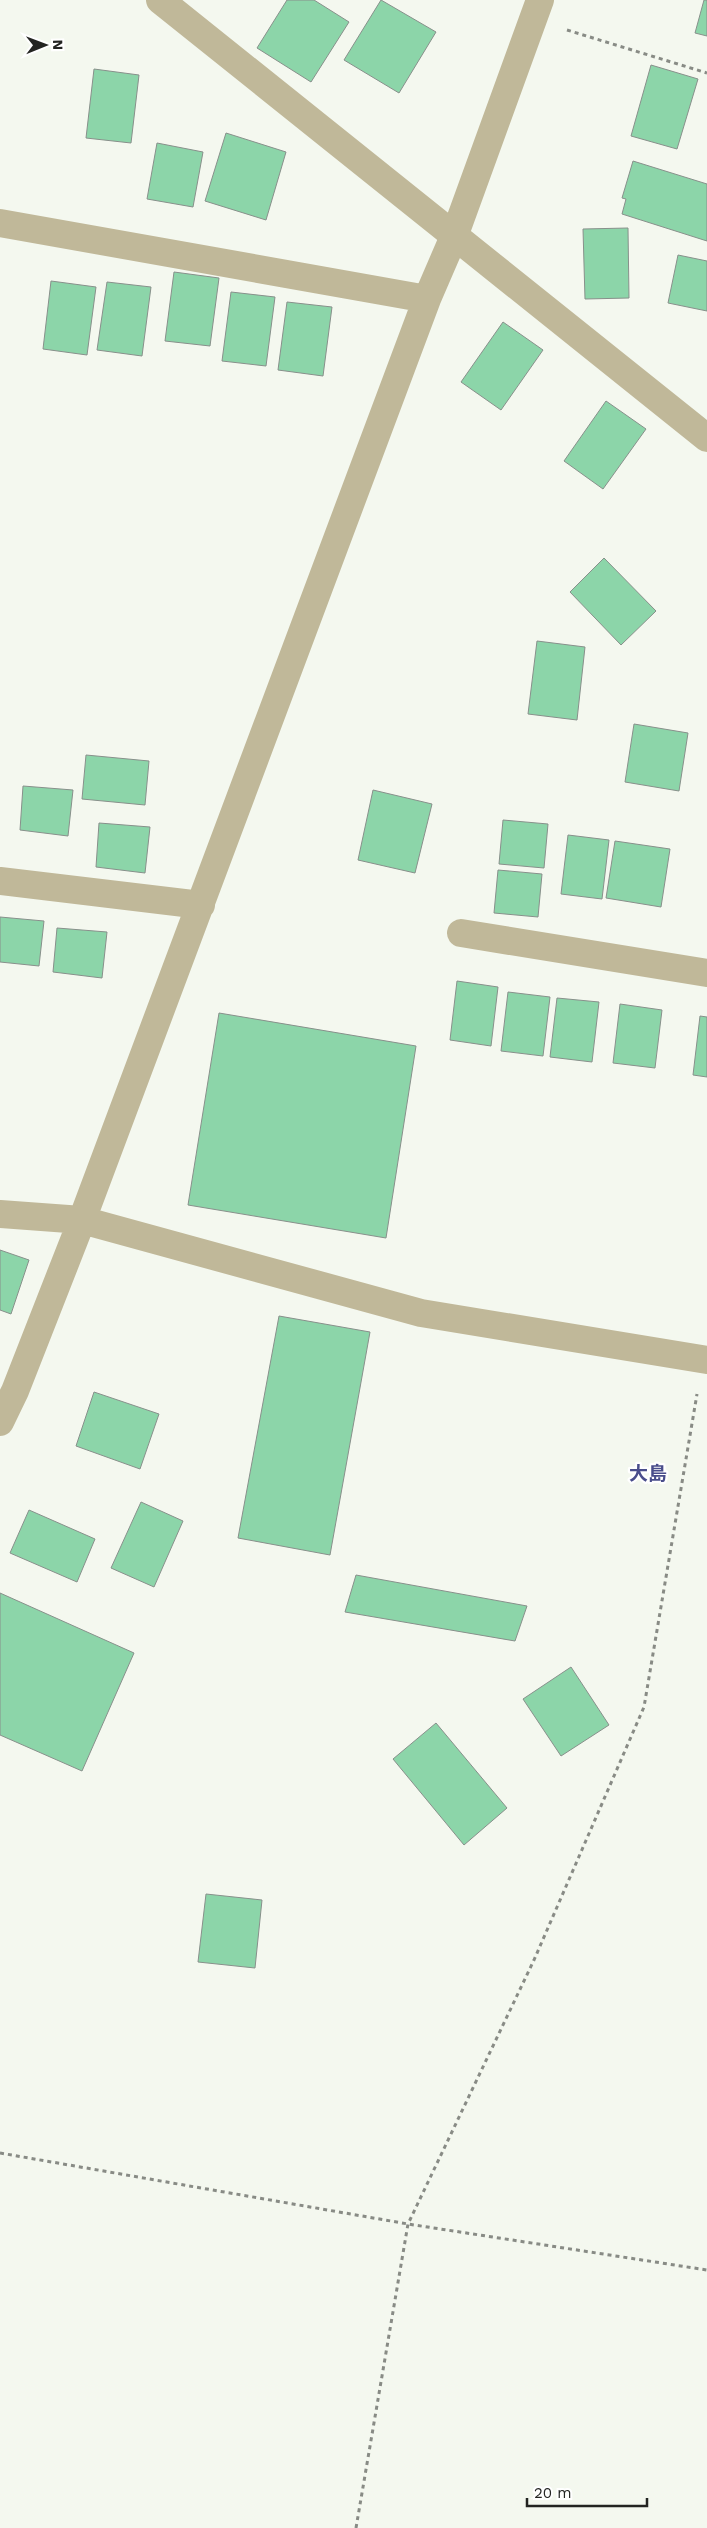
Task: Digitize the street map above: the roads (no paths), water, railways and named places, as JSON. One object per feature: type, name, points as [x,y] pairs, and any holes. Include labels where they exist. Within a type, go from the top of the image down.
[{"type":"street","points":[[160,0],[455,234],[707,438]]},
{"type":"street","points":[[0,1422],[15,1391],[82,1220],[428,299],[455,234],[536,10]]},
{"type":"street","points":[[0,223],[428,299]]},
{"type":"street","points":[[0,881],[201,905]]},
{"type":"street","points":[[461,933],[707,973]]},
{"type":"street","points":[[0,1214],[82,1220],[421,1313],[705,1360]]},
{"type":"district","name":"大島","points":[[648,1473]]}]
